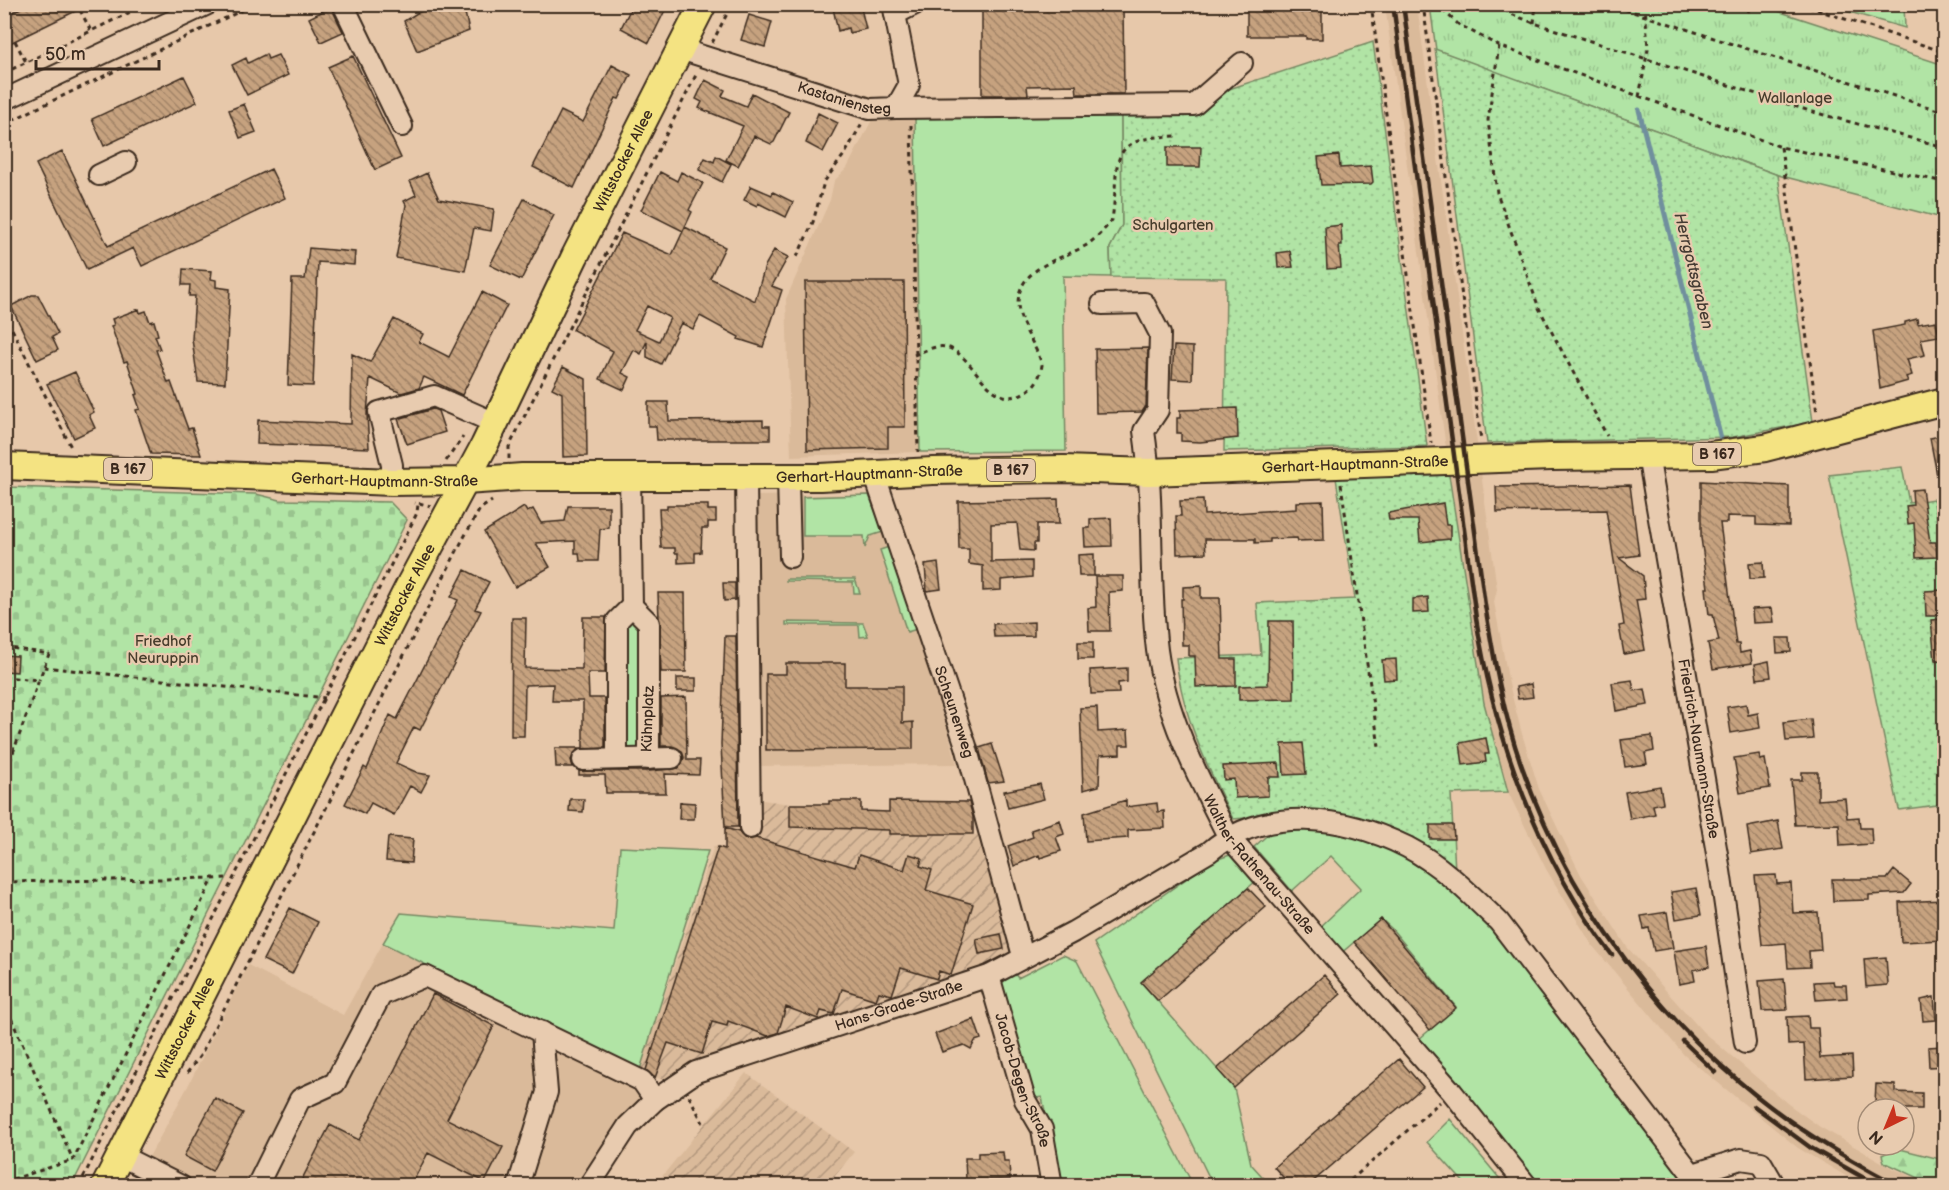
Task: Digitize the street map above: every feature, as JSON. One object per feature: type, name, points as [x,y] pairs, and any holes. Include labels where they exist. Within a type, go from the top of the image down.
[{"type":"main road","name":"Wittstocker Allee","points":[[105,1185],[495,423],[703,4]]},
{"type":"main road","name":"Gerhart-Hauptmann-Straße","points":[[4,466],[392,482],[465,481],[522,477],[746,475],[788,478],[874,473],[1064,469],[1149,472],[1338,464],[1737,453],[1944,401]]},
{"type":"street","points":[[4,100],[208,4]]},
{"type":"street","points":[[343,4],[402,126]]},
{"type":"street","points":[[356,4],[387,63]]},
{"type":"street","name":"Kastaniensteg","points":[[680,49],[870,109],[903,109],[909,86],[894,9],[915,4]]},
{"type":"street","points":[[903,109],[1194,105],[1242,63]]},
{"type":"street","points":[[99,175],[126,162]]},
{"type":"street","name":"Walther-Rathenau-Straße","points":[[1102,304],[1144,303],[1160,334],[1158,410],[1144,431],[1149,472],[1153,605],[1162,675],[1184,747],[1228,836],[1452,1092],[1527,1185]]},
{"type":"street","points":[[392,482],[392,465],[379,412],[434,396],[495,423]]},
{"type":"street","name":"Friedrich-Naumann-Straße","points":[[1648,455],[1720,871],[1745,1043]]},
{"type":"street","name":"Scheunenweg","points":[[874,473],[966,746],[1023,956]]},
{"type":"street","points":[[746,475],[750,828]]},
{"type":"street","points":[[630,476],[632,606]]},
{"type":"street","points":[[788,478],[790,557]]},
{"type":"street","name":"Kühnplatz","points":[[632,606],[650,622],[650,759],[617,759],[617,621],[632,606]]},
{"type":"street","points":[[650,759],[672,758]]},
{"type":"street","points":[[583,760],[617,759]]},
{"type":"street","points":[[1228,836],[1267,824],[1314,818],[1363,830],[1408,848],[1453,880],[1499,922],[1697,1180],[1741,1160],[1761,1162],[1775,1185]]},
{"type":"street","name":"Hans-Grade-Straße","points":[[589,1185],[628,1126],[655,1100],[696,1072],[989,976],[1083,926],[1209,852],[1228,836]]},
{"type":"street","points":[[257,1185],[300,1099],[335,1083],[381,995],[425,976],[642,1081],[655,1100]]},
{"type":"street","name":"Jacob-Degen-Straße","points":[[989,976],[1025,1100],[1042,1129],[1052,1185]]},
{"type":"street","points":[[518,1185],[548,1092],[542,1032]]},
{"type":"street","points":[[121,1156],[181,1185]]},
{"type":"path","points":[[4,72],[147,4]]},
{"type":"path","points":[[4,124],[255,4]]},
{"type":"path","points":[[510,452],[509,447],[732,4]]},
{"type":"path","points":[[1371,4],[1432,449]]},
{"type":"path","points":[[1423,4],[1482,448]]},
{"type":"path","points":[[1436,4],[1458,24],[1498,46],[1781,147],[1944,182]]},
{"type":"path","points":[[1497,4],[1511,14],[1534,23],[1645,59],[1813,112],[1944,147]]},
{"type":"path","points":[[1534,23],[1536,4]]},
{"type":"path","points":[[1608,4],[1944,112]]},
{"type":"path","points":[[1639,97],[1648,49],[1645,4]]},
{"type":"path","points":[[1748,12],[1751,4]]},
{"type":"path","points":[[1800,4],[1944,52]]},
{"type":"path","points":[[80,10],[91,31]]},
{"type":"path","points":[[15,40],[26,62]]},
{"type":"path","points":[[1498,46],[1488,120],[1497,193],[1539,308],[1602,425],[1615,456]]},
{"type":"path","points":[[797,257],[813,222],[824,182],[846,152],[870,109]]},
{"type":"path","points":[[903,109],[917,456]]},
{"type":"path","points":[[914,355],[934,347],[945,347],[958,352],[992,390],[1012,397],[1030,390],[1037,382],[1042,365],[1018,304],[1025,285],[1037,268],[1083,247],[1099,235],[1112,220],[1116,166],[1124,148],[1135,140],[1148,136],[1178,136]]},
{"type":"path","points":[[1781,147],[1817,414]]},
{"type":"path","points":[[4,313],[70,442],[74,457]]},
{"type":"path","points":[[1338,464],[1379,747]]},
{"type":"path","points":[[182,1080],[200,1056],[463,539],[480,509],[494,500]]},
{"type":"path","points":[[79,1185],[417,513],[418,504],[412,501]]},
{"type":"path","points":[[4,647],[49,654],[4,777]]},
{"type":"path","points":[[44,667],[325,698]]},
{"type":"path","points":[[4,677],[39,680]]},
{"type":"path","points":[[4,747],[15,748]]},
{"type":"path","points":[[4,882],[226,878],[213,879],[72,1160],[4,1182]]},
{"type":"path","points":[[4,1002],[72,1160]]},
{"type":"path","points":[[681,1082],[703,1123]]},
{"type":"path","points":[[1344,1185],[1452,1092]]},
{"type":"shaded area","points":[[1385,5],[1417,5],[1497,589],[1494,602],[1509,684],[1539,789],[1581,875],[1627,947],[1703,1032],[1788,1104],[1820,1127],[1856,1147],[1856,1157],[1873,1157],[1894,1169],[1933,1185],[1861,1185],[1798,1148],[1684,1055],[1592,945],[1546,869],[1508,792],[1484,703],[1473,644]]},
{"type":"shaded area","points":[[915,117],[920,452],[791,456],[786,299],[830,200],[834,181],[847,168],[873,118]]},
{"type":"shaded area","points":[[871,494],[938,686],[938,695],[957,764],[753,766],[753,496]]},
{"type":"shaded area","points":[[723,794],[790,804],[790,827],[889,830],[890,834],[984,835],[1016,948],[1006,958],[983,969],[668,1081],[639,1073],[714,846],[724,848]]},
{"type":"shaded area","points":[[383,943],[639,1073],[655,1100],[586,1185],[133,1186],[188,1086],[248,965],[343,1015]]},
{"type":"shaded area","points":[[746,1073],[854,1152],[828,1185],[655,1185]]},
{"type":"green space","name":"Wallanlage","points":[[1430,5],[1759,5],[1944,65],[1944,210],[1942,218],[1778,175],[1436,50]]},
{"type":"green space","points":[[1825,5],[1904,5],[1905,28]]},
{"type":"green space","name":"Schulgarten","points":[[1373,42],[1427,446],[1224,451],[1226,278],[1111,277],[1110,248],[1122,225],[1121,115],[1203,111],[1220,92]]},
{"type":"green space","points":[[1435,49],[1778,175],[1813,422],[1733,437],[1487,443]]},
{"type":"green space","points":[[1121,115],[1122,225],[1110,248],[1111,277],[1063,276],[1066,451],[920,452],[915,117]]},
{"type":"green space","points":[[1902,467],[1909,503],[1933,499],[1944,550],[1944,804],[1899,810],[1829,475]]},
{"type":"green space","points":[[1449,475],[1484,703],[1508,792],[1451,794],[1455,871],[1377,822],[1323,812],[1233,819],[1197,741],[1184,700],[1176,658],[1261,655],[1257,603],[1355,599],[1336,478]]},
{"type":"green space","name":"Friedhof Neuruppin","points":[[5,487],[256,494],[280,500],[390,502],[407,520],[72,1185],[5,1186]]},
{"type":"green space","points":[[869,495],[883,532],[870,536],[865,548],[864,536],[803,536],[803,497]]},
{"type":"green space","points":[[889,547],[917,629],[907,632],[880,550]]},
{"type":"green space","points":[[786,579],[855,579],[860,593],[854,593],[853,582],[786,581]]},
{"type":"green space","points":[[630,619],[636,620],[641,625],[641,748],[626,748],[626,626]]},
{"type":"green space","points":[[786,622],[863,623],[868,636],[860,637],[859,625],[786,625]]},
{"type":"green space","points":[[1319,827],[1360,836],[1414,863],[1447,887],[1492,927],[1691,1185],[1540,1185],[1418,1040],[1456,1007],[1392,929],[1381,919],[1339,955],[1317,930],[1361,888],[1331,856],[1292,891],[1254,847],[1272,831]]},
{"type":"green space","points":[[620,847],[708,851],[639,1073],[383,943],[401,913],[614,931]]},
{"type":"green space","points":[[1236,853],[1257,880],[1141,982],[1234,1088],[1251,1164],[1270,1185],[1213,1185],[1094,943],[1212,861]]},
{"type":"green space","points":[[1063,955],[1077,961],[1193,1185],[1060,1185],[1042,1097],[1030,1099],[1001,984],[1014,973],[1018,978]]},
{"type":"green space","points":[[1450,1119],[1505,1185],[1466,1185],[1427,1142]]},
{"type":"green space","points":[[1916,1153],[1944,1160],[1944,1185],[1934,1185],[1884,1162],[1883,1157],[1916,1157]]},
{"type":"building","points":[[29,4],[90,4],[4,46],[4,16]]},
{"type":"building","points":[[441,4],[459,4],[464,8],[469,31],[417,51],[404,21],[417,13]]},
{"type":"building","points":[[633,4],[668,4],[649,43],[621,28]]},
{"type":"building","points":[[860,4],[866,29],[849,33],[848,28],[838,31],[833,8]]},
{"type":"building","points":[[982,4],[1123,4],[1124,94],[1077,94],[1076,85],[1027,86],[1028,95],[982,95]]},
{"type":"building","points":[[1247,4],[1307,4],[1307,8],[1322,8],[1322,39],[1306,39],[1306,36],[1247,36]]},
{"type":"building","points":[[331,7],[343,32],[321,42],[309,18]]},
{"type":"building","points":[[749,15],[772,22],[765,47],[741,40]]},
{"type":"building","points":[[266,54],[268,59],[278,55],[288,75],[247,95],[232,65],[246,58],[248,63]]},
{"type":"building","points":[[353,56],[401,158],[375,170],[328,67]]},
{"type":"building","points":[[612,65],[631,75],[619,99],[616,98],[574,188],[533,167],[561,111],[583,122]]},
{"type":"building","points":[[184,76],[197,102],[104,146],[92,119]]},
{"type":"building","points":[[705,80],[725,90],[722,96],[746,106],[752,93],[789,112],[774,142],[771,144],[754,136],[738,166],[726,160],[743,126],[699,108],[702,102],[696,99]]},
{"type":"building","points":[[244,104],[256,132],[240,138],[229,110]]},
{"type":"building","points":[[818,113],[838,123],[823,152],[806,143]]},
{"type":"building","points":[[1167,147],[1201,147],[1200,167],[1167,167]]},
{"type":"building","points":[[62,151],[108,246],[271,169],[285,198],[142,266],[133,248],[87,270],[36,164]]},
{"type":"building","points":[[1339,155],[1340,168],[1371,166],[1373,182],[1371,184],[1321,185],[1318,157]]},
{"type":"building","points":[[716,156],[731,164],[722,182],[699,170],[705,158],[714,162]]},
{"type":"building","points":[[660,172],[677,181],[681,172],[703,183],[689,210],[692,212],[683,231],[641,210]]},
{"type":"building","points":[[427,173],[439,199],[494,209],[491,231],[474,228],[465,271],[396,258],[406,205],[404,201],[416,195],[410,181]]},
{"type":"building","points":[[751,186],[772,195],[773,192],[793,202],[786,217],[758,203],[757,206],[744,200]]},
{"type":"building","points":[[524,199],[554,215],[521,280],[490,265]]},
{"type":"building","points":[[1341,225],[1342,245],[1339,245],[1341,268],[1327,269],[1325,227]]},
{"type":"building","points":[[685,227],[725,247],[710,278],[755,301],[765,266],[774,250],[788,257],[772,286],[782,290],[763,347],[738,339],[739,337],[700,316],[693,329],[681,323],[661,364],[647,357],[647,341],[641,354],[634,350],[622,373],[630,377],[624,390],[600,379],[613,351],[573,330],[622,233],[672,255]],"holes":[[[647,306],[670,318],[659,341],[635,330]]]},
{"type":"building","points":[[309,248],[355,252],[354,265],[318,262],[313,386],[288,385],[292,279],[305,279]]},
{"type":"building","points":[[1290,251],[1293,267],[1278,268],[1277,253]]},
{"type":"building","points":[[183,269],[212,271],[211,279],[216,280],[216,287],[230,289],[225,383],[198,382],[192,339],[195,296],[189,296],[190,285],[182,285]]},
{"type":"building","points":[[805,282],[904,282],[905,427],[888,427],[888,448],[807,450]]},
{"type":"building","points":[[482,292],[507,305],[462,395],[424,377],[419,388],[401,393],[370,378],[367,414],[369,448],[257,444],[258,420],[351,424],[352,354],[370,362],[394,319],[423,334],[419,342],[449,357]]},
{"type":"building","points":[[32,295],[38,295],[58,334],[52,337],[58,350],[37,360],[11,306]]},
{"type":"building","points":[[139,309],[140,313],[146,311],[150,322],[154,321],[158,335],[155,336],[160,349],[156,350],[168,383],[171,382],[188,429],[192,428],[201,455],[151,454],[136,410],[140,409],[135,395],[138,394],[127,361],[124,362],[111,326],[114,325],[112,319]]},
{"type":"building","points":[[1917,319],[1918,324],[1936,321],[1939,336],[1921,339],[1925,355],[1907,359],[1912,375],[1906,377],[1908,381],[1880,389],[1873,331],[1905,325],[1905,322]]},
{"type":"building","points":[[1174,346],[1193,347],[1192,380],[1172,379]]},
{"type":"building","points":[[1148,348],[1146,406],[1142,412],[1096,413],[1095,349]]},
{"type":"building","points":[[563,367],[586,379],[587,456],[563,457],[562,393],[552,388]]},
{"type":"building","points":[[75,372],[94,412],[89,415],[95,428],[74,438],[47,384]]},
{"type":"building","points":[[648,402],[668,402],[669,421],[763,420],[763,426],[770,426],[770,440],[657,440],[656,426],[648,426]]},
{"type":"building","points":[[1237,408],[1238,438],[1200,442],[1181,441],[1181,433],[1177,433],[1177,418],[1180,418],[1180,410]]},
{"type":"building","points":[[433,409],[438,411],[445,432],[407,444],[398,419]]},
{"type":"building","points":[[1944,435],[1944,479],[1938,480],[1930,438]]},
{"type":"building","points":[[1701,481],[1789,486],[1789,526],[1756,525],[1756,517],[1727,516],[1727,523],[1720,523],[1736,644],[1739,644],[1740,653],[1750,651],[1752,663],[1713,669],[1708,643],[1719,641],[1713,615],[1709,615],[1701,538]]},
{"type":"building","points":[[1630,485],[1639,555],[1619,558],[1643,576],[1645,599],[1636,600],[1645,650],[1624,654],[1619,626],[1624,625],[1606,510],[1497,512],[1496,487]]},
{"type":"building","points":[[1922,489],[1930,542],[1936,542],[1937,557],[1916,558],[1914,523],[1908,524],[1906,506],[1913,505],[1912,490]]},
{"type":"building","points":[[1058,499],[1059,524],[1037,524],[1037,543],[1034,543],[1034,551],[1020,550],[1017,523],[991,524],[991,562],[1032,561],[1032,577],[1001,580],[1001,590],[983,591],[983,566],[969,564],[969,549],[959,549],[958,501]]},
{"type":"building","points":[[1203,500],[1204,515],[1296,509],[1296,502],[1323,501],[1324,540],[1270,539],[1270,542],[1255,543],[1255,539],[1205,539],[1206,553],[1177,554],[1176,516],[1181,516],[1180,501]]},
{"type":"building","points":[[1443,503],[1446,525],[1450,525],[1450,539],[1420,542],[1418,520],[1389,520],[1388,513]]},
{"type":"building","points":[[667,505],[708,505],[708,510],[716,510],[716,522],[708,522],[708,528],[702,528],[701,552],[695,553],[695,562],[678,563],[678,553],[675,553],[675,548],[661,548],[659,509],[667,509]]},
{"type":"building","points":[[568,506],[609,506],[609,528],[600,529],[598,561],[580,561],[579,553],[575,553],[575,541],[536,543],[550,567],[515,587],[484,532],[524,507],[527,512],[533,509],[541,523],[565,521]]},
{"type":"building","points":[[1111,518],[1112,546],[1085,547],[1084,528],[1090,528],[1090,519]]},
{"type":"building","points":[[1094,554],[1094,576],[1079,576],[1078,555]]},
{"type":"building","points":[[1763,562],[1764,578],[1750,579],[1749,563]]},
{"type":"building","points":[[938,563],[941,589],[927,591],[925,565]]},
{"type":"building","points":[[465,570],[489,582],[475,609],[481,611],[420,730],[414,727],[396,763],[418,773],[430,775],[421,792],[410,786],[394,815],[371,803],[365,814],[345,804],[364,767],[367,769],[390,715],[397,719],[458,600],[451,597]]},
{"type":"building","points":[[1095,576],[1123,576],[1123,591],[1109,592],[1110,631],[1089,631],[1088,608],[1096,607]]},
{"type":"building","points":[[723,583],[735,583],[735,600],[724,601]]},
{"type":"building","points":[[1201,586],[1201,598],[1220,598],[1222,659],[1236,659],[1236,686],[1196,687],[1195,656],[1189,656],[1189,645],[1182,645],[1181,599],[1183,599],[1183,587]]},
{"type":"building","points":[[1941,590],[1943,616],[1926,616],[1925,591]]},
{"type":"building","points":[[658,593],[685,593],[686,672],[661,672]]},
{"type":"building","points":[[1428,597],[1429,612],[1413,613],[1413,599]]},
{"type":"building","points":[[1772,608],[1774,622],[1753,623],[1752,609]]},
{"type":"building","points":[[583,617],[606,617],[605,673],[588,673],[589,698],[605,698],[605,748],[577,750],[571,760],[573,767],[556,767],[555,748],[583,748],[583,701],[552,701],[553,684],[525,685],[524,736],[511,736],[512,618],[526,618],[525,668],[582,669]]},
{"type":"building","points":[[1944,619],[1944,660],[1935,661],[1931,620]]},
{"type":"building","points":[[1269,621],[1293,621],[1294,699],[1239,700],[1239,686],[1268,685]]},
{"type":"building","points":[[1034,622],[1034,636],[994,637],[993,624]]},
{"type":"building","points":[[725,636],[736,636],[738,827],[725,827],[721,744]]},
{"type":"building","points":[[1776,638],[1790,638],[1791,652],[1777,653]]},
{"type":"building","points":[[1078,642],[1093,642],[1093,659],[1078,659]]},
{"type":"building","points":[[4,655],[18,656],[17,672],[4,671]]},
{"type":"building","points":[[1396,659],[1397,679],[1384,680],[1382,660]]},
{"type":"building","points":[[1769,661],[1771,677],[1757,679],[1755,664]]},
{"type":"building","points":[[786,663],[845,663],[845,686],[902,686],[902,723],[913,722],[913,749],[766,750],[766,674],[786,674]]},
{"type":"building","points":[[1127,668],[1127,682],[1118,683],[1119,693],[1091,694],[1090,670]]},
{"type":"building","points":[[677,678],[696,678],[696,691],[677,691]]},
{"type":"building","points":[[1632,680],[1634,691],[1645,689],[1648,705],[1616,711],[1612,683]]},
{"type":"building","points":[[1531,684],[1533,697],[1518,699],[1516,687]]},
{"type":"building","points":[[686,697],[687,760],[700,760],[699,775],[665,774],[666,793],[606,793],[605,775],[579,775],[579,771],[650,771],[679,768],[684,758],[682,751],[672,746],[661,746],[661,698]]},
{"type":"building","points":[[1746,704],[1748,715],[1758,713],[1760,728],[1731,733],[1727,707]]},
{"type":"building","points":[[1097,707],[1098,732],[1128,730],[1129,745],[1120,745],[1120,754],[1100,755],[1099,786],[1083,790],[1080,708]]},
{"type":"building","points":[[1811,719],[1813,739],[1786,741],[1784,722]]},
{"type":"building","points":[[1652,736],[1654,751],[1645,753],[1647,764],[1625,767],[1621,740]]},
{"type":"building","points":[[1486,738],[1489,754],[1485,754],[1486,762],[1463,765],[1460,743]]},
{"type":"building","points":[[1303,743],[1306,774],[1284,775],[1282,744]]},
{"type":"building","points":[[992,744],[1004,781],[988,783],[979,748]]},
{"type":"building","points":[[1759,754],[1760,760],[1765,759],[1770,788],[1740,793],[1734,758]]},
{"type":"building","points":[[1279,763],[1280,777],[1268,777],[1268,796],[1235,798],[1234,779],[1224,780],[1223,766]]},
{"type":"building","points":[[1802,772],[1818,772],[1818,800],[1845,798],[1847,818],[1859,817],[1860,828],[1871,828],[1872,844],[1840,846],[1839,824],[1795,825],[1791,780],[1802,780]]},
{"type":"building","points":[[1040,784],[1044,799],[1008,808],[1004,791]]},
{"type":"building","points":[[1660,786],[1663,803],[1653,805],[1655,814],[1630,819],[1625,792]]},
{"type":"building","points":[[570,799],[584,799],[583,812],[569,811]]},
{"type":"building","points":[[1126,800],[1126,807],[1157,803],[1158,812],[1164,811],[1165,828],[1128,830],[1128,838],[1086,841],[1084,813]]},
{"type":"building","points":[[829,801],[861,801],[861,811],[889,812],[889,801],[969,802],[973,817],[973,834],[889,834],[889,830],[790,827],[790,804],[829,804]]},
{"type":"building","points":[[680,802],[695,803],[694,819],[679,819]]},
{"type":"building","points":[[1060,820],[1064,834],[1056,837],[1061,851],[1040,858],[1039,855],[1014,866],[1008,846],[1033,837],[1031,830]]},
{"type":"building","points":[[1778,821],[1783,849],[1751,854],[1747,827]]},
{"type":"building","points":[[1430,825],[1453,825],[1454,839],[1430,839]]},
{"type":"building","points":[[725,828],[739,832],[745,839],[756,838],[855,867],[859,855],[904,870],[909,854],[922,858],[920,866],[932,870],[926,890],[973,904],[951,975],[939,971],[937,979],[901,968],[892,995],[879,992],[876,1000],[842,989],[834,1014],[821,1011],[818,1019],[786,1007],[778,1033],[768,1036],[728,1021],[727,1026],[712,1022],[702,1054],[668,1043],[655,1078],[646,1070],[718,847],[725,849]]},
{"type":"building","points":[[388,837],[413,839],[411,863],[386,861]]},
{"type":"building","points":[[1894,870],[1911,884],[1904,893],[1869,895],[1869,900],[1833,901],[1832,879],[1887,879]]},
{"type":"building","points":[[1776,875],[1777,884],[1791,883],[1793,913],[1818,912],[1821,950],[1809,951],[1810,967],[1788,968],[1786,943],[1762,945],[1755,876]]},
{"type":"building","points":[[1248,888],[1266,907],[1158,1001],[1141,982]]},
{"type":"building","points":[[1696,888],[1701,915],[1676,919],[1671,892]]},
{"type":"building","points":[[1944,900],[1944,940],[1901,942],[1899,902]]},
{"type":"building","points":[[290,908],[318,922],[292,974],[263,960]]},
{"type":"building","points":[[1667,912],[1673,948],[1654,951],[1649,928],[1644,929],[1641,916]]},
{"type":"building","points":[[1381,919],[1456,1008],[1430,1030],[1354,942]]},
{"type":"building","points":[[1001,934],[1004,949],[979,954],[976,939]]},
{"type":"building","points":[[1706,946],[1709,967],[1693,970],[1695,981],[1679,984],[1674,951]]},
{"type":"building","points":[[1886,957],[1888,985],[1866,987],[1864,959]]},
{"type":"building","points":[[1324,975],[1341,994],[1234,1088],[1217,1069]]},
{"type":"building","points":[[1784,979],[1787,1010],[1762,1011],[1759,981]]},
{"type":"building","points":[[1833,981],[1834,985],[1846,985],[1847,998],[1816,1000],[1814,982]]},
{"type":"building","points":[[433,994],[494,1026],[447,1119],[503,1147],[485,1182],[428,1153],[411,1185],[299,1185],[330,1125],[359,1140]]},
{"type":"building","points":[[1934,997],[1936,1020],[1923,1021],[1921,1000]]},
{"type":"building","points":[[1808,1016],[1809,1028],[1818,1028],[1820,1058],[1852,1056],[1853,1076],[1806,1079],[1804,1044],[1788,1045],[1787,1017]]},
{"type":"building","points":[[974,1019],[981,1039],[975,1041],[971,1049],[964,1045],[942,1052],[935,1034]]},
{"type":"building","points":[[1944,1046],[1944,1066],[1929,1067],[1928,1047]]},
{"type":"building","points":[[1399,1059],[1423,1087],[1309,1185],[1290,1185],[1274,1167]]},
{"type":"building","points":[[1876,1084],[1895,1085],[1895,1092],[1922,1093],[1922,1109],[1916,1109],[1916,1097],[1875,1097]]},
{"type":"building","points":[[215,1098],[243,1113],[212,1171],[184,1156]]},
{"type":"building","points":[[1003,1152],[1004,1161],[1009,1161],[1010,1179],[966,1180],[965,1158],[978,1158],[978,1153]]},
{"type":"waterway","name":"Herrgottsgraben","points":[[1639,110],[1721,439]]},
{"type":"railway","points":[[1393,4],[1484,663],[1508,752],[1541,838],[1586,918],[1612,955]]},
{"type":"railway","points":[[1403,4],[1488,625],[1509,725],[1521,764],[1544,823],[1573,880],[1607,934],[1646,985],[1688,1033],[1734,1077],[1784,1116],[1836,1151],[1900,1186]]},
{"type":"railway","points":[[1683,1041],[1715,1072]]},
{"type":"railway","points":[[1754,1106],[1811,1148],[1878,1186]]}]
